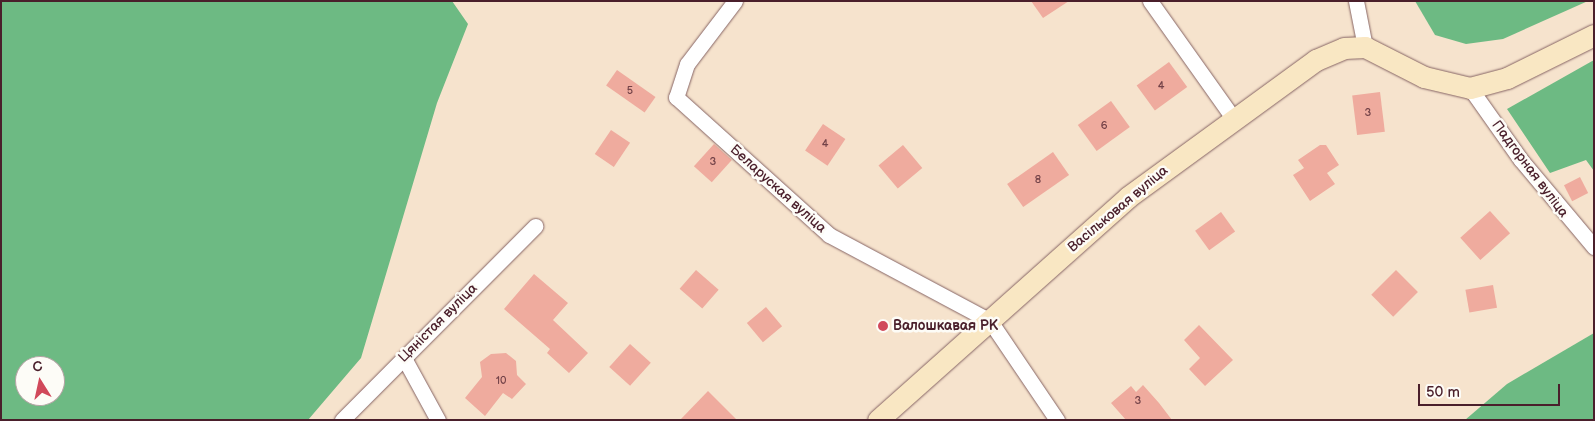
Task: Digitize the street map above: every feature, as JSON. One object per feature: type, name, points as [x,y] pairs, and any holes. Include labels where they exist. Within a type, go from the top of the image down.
[{"type":"street","name":"Беларуская вуліца","points":[[736,1],[687,64],[676,97],[830,235],[990,321]]},
{"type":"street","points":[[1150,1],[1233,118]]},
{"type":"street","points":[[1356,1],[1374,51],[1424,78],[1470,88],[1507,78],[1594,35]]},
{"type":"street","name":"Васільковая вуліца","points":[[878,420],[1128,197],[1233,118],[1316,60],[1344,48],[1374,51]]},
{"type":"street","name":"Падгорная вуліца","points":[[1470,88],[1521,160],[1594,247]]},
{"type":"street","name":"Цяністая вуліца","points":[[342,420],[535,226]]},
{"type":"street","points":[[990,321],[1057,420]]},
{"type":"street","points":[[404,358],[438,420]]},
{"type":"green space","points":[[1,1],[452,1],[468,24],[437,103],[361,358],[308,420],[1,420]]},
{"type":"green space","points":[[1415,1],[1588,1],[1503,39],[1466,44],[1435,35]]},
{"type":"green space","points":[[1594,60],[1594,171],[1586,160],[1550,173],[1507,109]]},
{"type":"green space","points":[[1594,333],[1594,420],[1465,420],[1507,384]]},
{"type":"building","points":[[1031,1],[1069,1],[1043,18]]},
{"type":"building","points":[[1169,62],[1187,87],[1155,111],[1137,86]]},
{"type":"building","points":[[617,70],[656,97],[645,113],[606,86]]},
{"type":"building","points":[[1380,92],[1385,132],[1357,135],[1352,95]]},
{"type":"building","points":[[1111,101],[1130,127],[1097,151],[1078,125]]},
{"type":"building","points":[[823,124],[845,139],[827,166],[805,151]]},
{"type":"building","points":[[611,130],[630,143],[614,167],[595,154]]},
{"type":"building","points":[[714,144],[732,160],[712,182],[694,166]]},
{"type":"building","points":[[903,145],[922,168],[898,189],[878,166]]},
{"type":"building","points":[[1320,145],[1326,145],[1339,165],[1327,173],[1335,184],[1310,201],[1293,175],[1304,168],[1298,160]]},
{"type":"building","points":[[1053,152],[1069,175],[1023,207],[1007,184]]},
{"type":"building","points":[[1580,177],[1588,193],[1572,201],[1564,185]]},
{"type":"building","points":[[1490,211],[1510,233],[1480,260],[1460,238]]},
{"type":"building","points":[[1221,212],[1235,231],[1209,250],[1195,231]]},
{"type":"building","points":[[696,270],[719,290],[702,309],[680,289]]},
{"type":"building","points":[[1396,270],[1418,292],[1393,317],[1371,295]]},
{"type":"building","points":[[534,274],[568,303],[553,320],[588,353],[569,373],[547,353],[550,349],[504,309]]},
{"type":"building","points":[[1493,285],[1497,308],[1469,313],[1465,290]]},
{"type":"building","points":[[766,307],[782,326],[763,342],[747,323]]},
{"type":"building","points":[[1199,325],[1233,360],[1205,386],[1189,369],[1200,358],[1184,340]]},
{"type":"building","points":[[630,344],[651,363],[630,386],[609,367]]},
{"type":"building","points":[[506,353],[516,361],[517,375],[526,384],[512,399],[503,393],[485,416],[465,398],[482,377],[480,362],[491,354]]},
{"type":"building","points":[[1143,385],[1172,420],[1126,420],[1111,403],[1131,386],[1136,392]]},
{"type":"building","points":[[708,391],[737,420],[680,420]]},
{"type":"place","name":"Валошкавая РК","points":[[883,326]]}]
